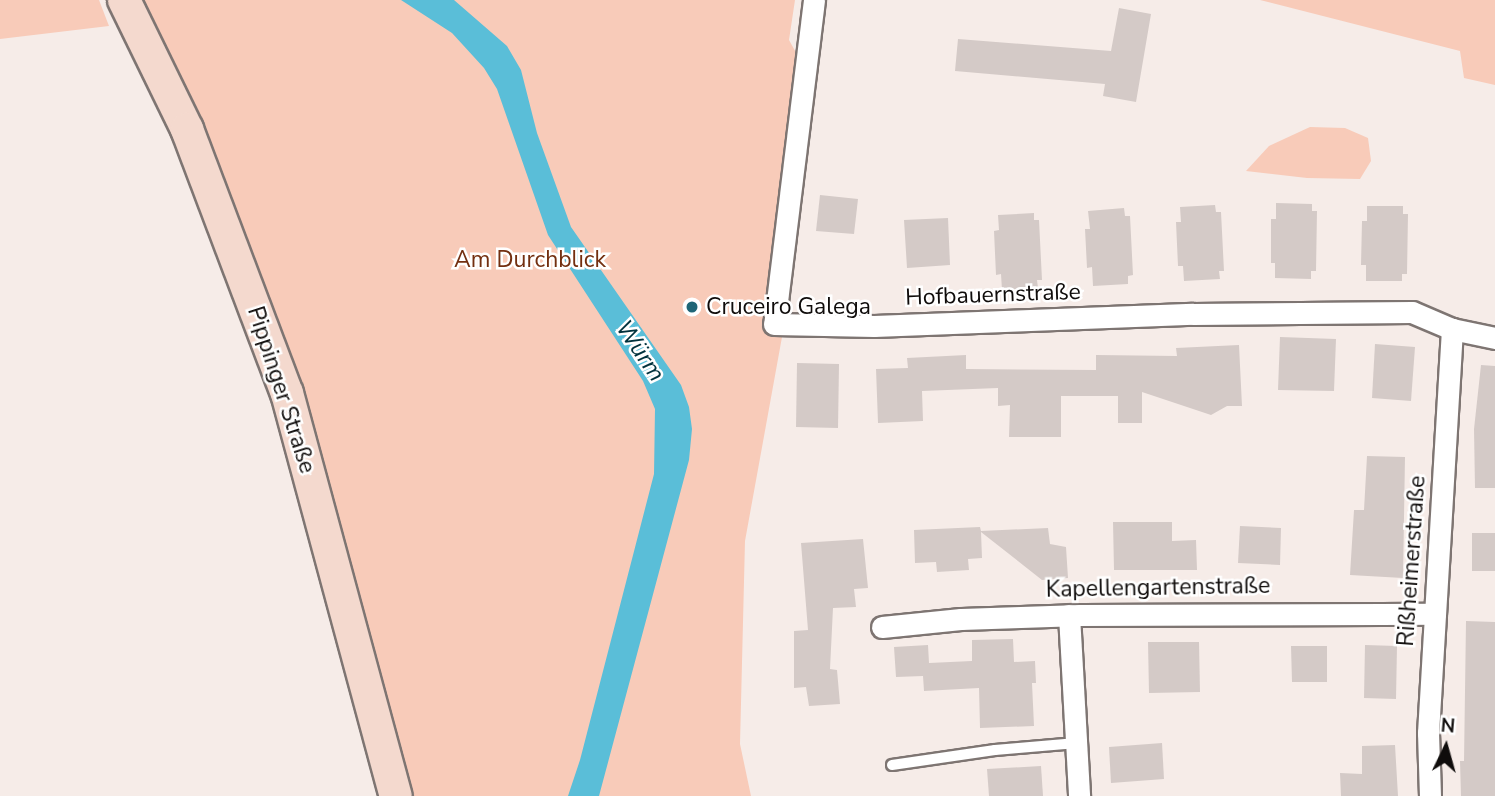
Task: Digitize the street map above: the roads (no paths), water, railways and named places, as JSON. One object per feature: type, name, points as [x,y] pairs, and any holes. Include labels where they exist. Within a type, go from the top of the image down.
[{"type":"main road","name":"Pippinger Straße","points":[[124,0],[187,129],[287,393],[396,796]]},
{"type":"street","name":"Hofbauernstraße","points":[[814,0],[774,324],[874,326],[1192,314],[1412,312],[1452,329],[1495,338]]},
{"type":"street","name":"Rißheimerstraße","points":[[1430,796],[1428,733],[1452,329]]},
{"type":"street","name":"Kapellengartenstraße","points":[[882,627],[961,619],[1069,615],[1435,614]]},
{"type":"street","points":[[1069,615],[1079,796]]},
{"type":"lane","points":[[892,765],[995,750],[1077,743]]},
{"type":"water","name":"Würm","points":[[401,0],[454,0],[507,46],[521,70],[537,133],[571,227],[681,385],[689,407],[692,429],[689,460],[599,796],[568,796],[580,760],[654,474],[655,409],[643,381],[548,235],[497,89],[484,68],[452,33]]},
{"type":"place","name":"Cruceiro Galega","points":[[692,307]]},
{"type":"park label","name":"Am Durchblick","points":[[530,260]]}]
